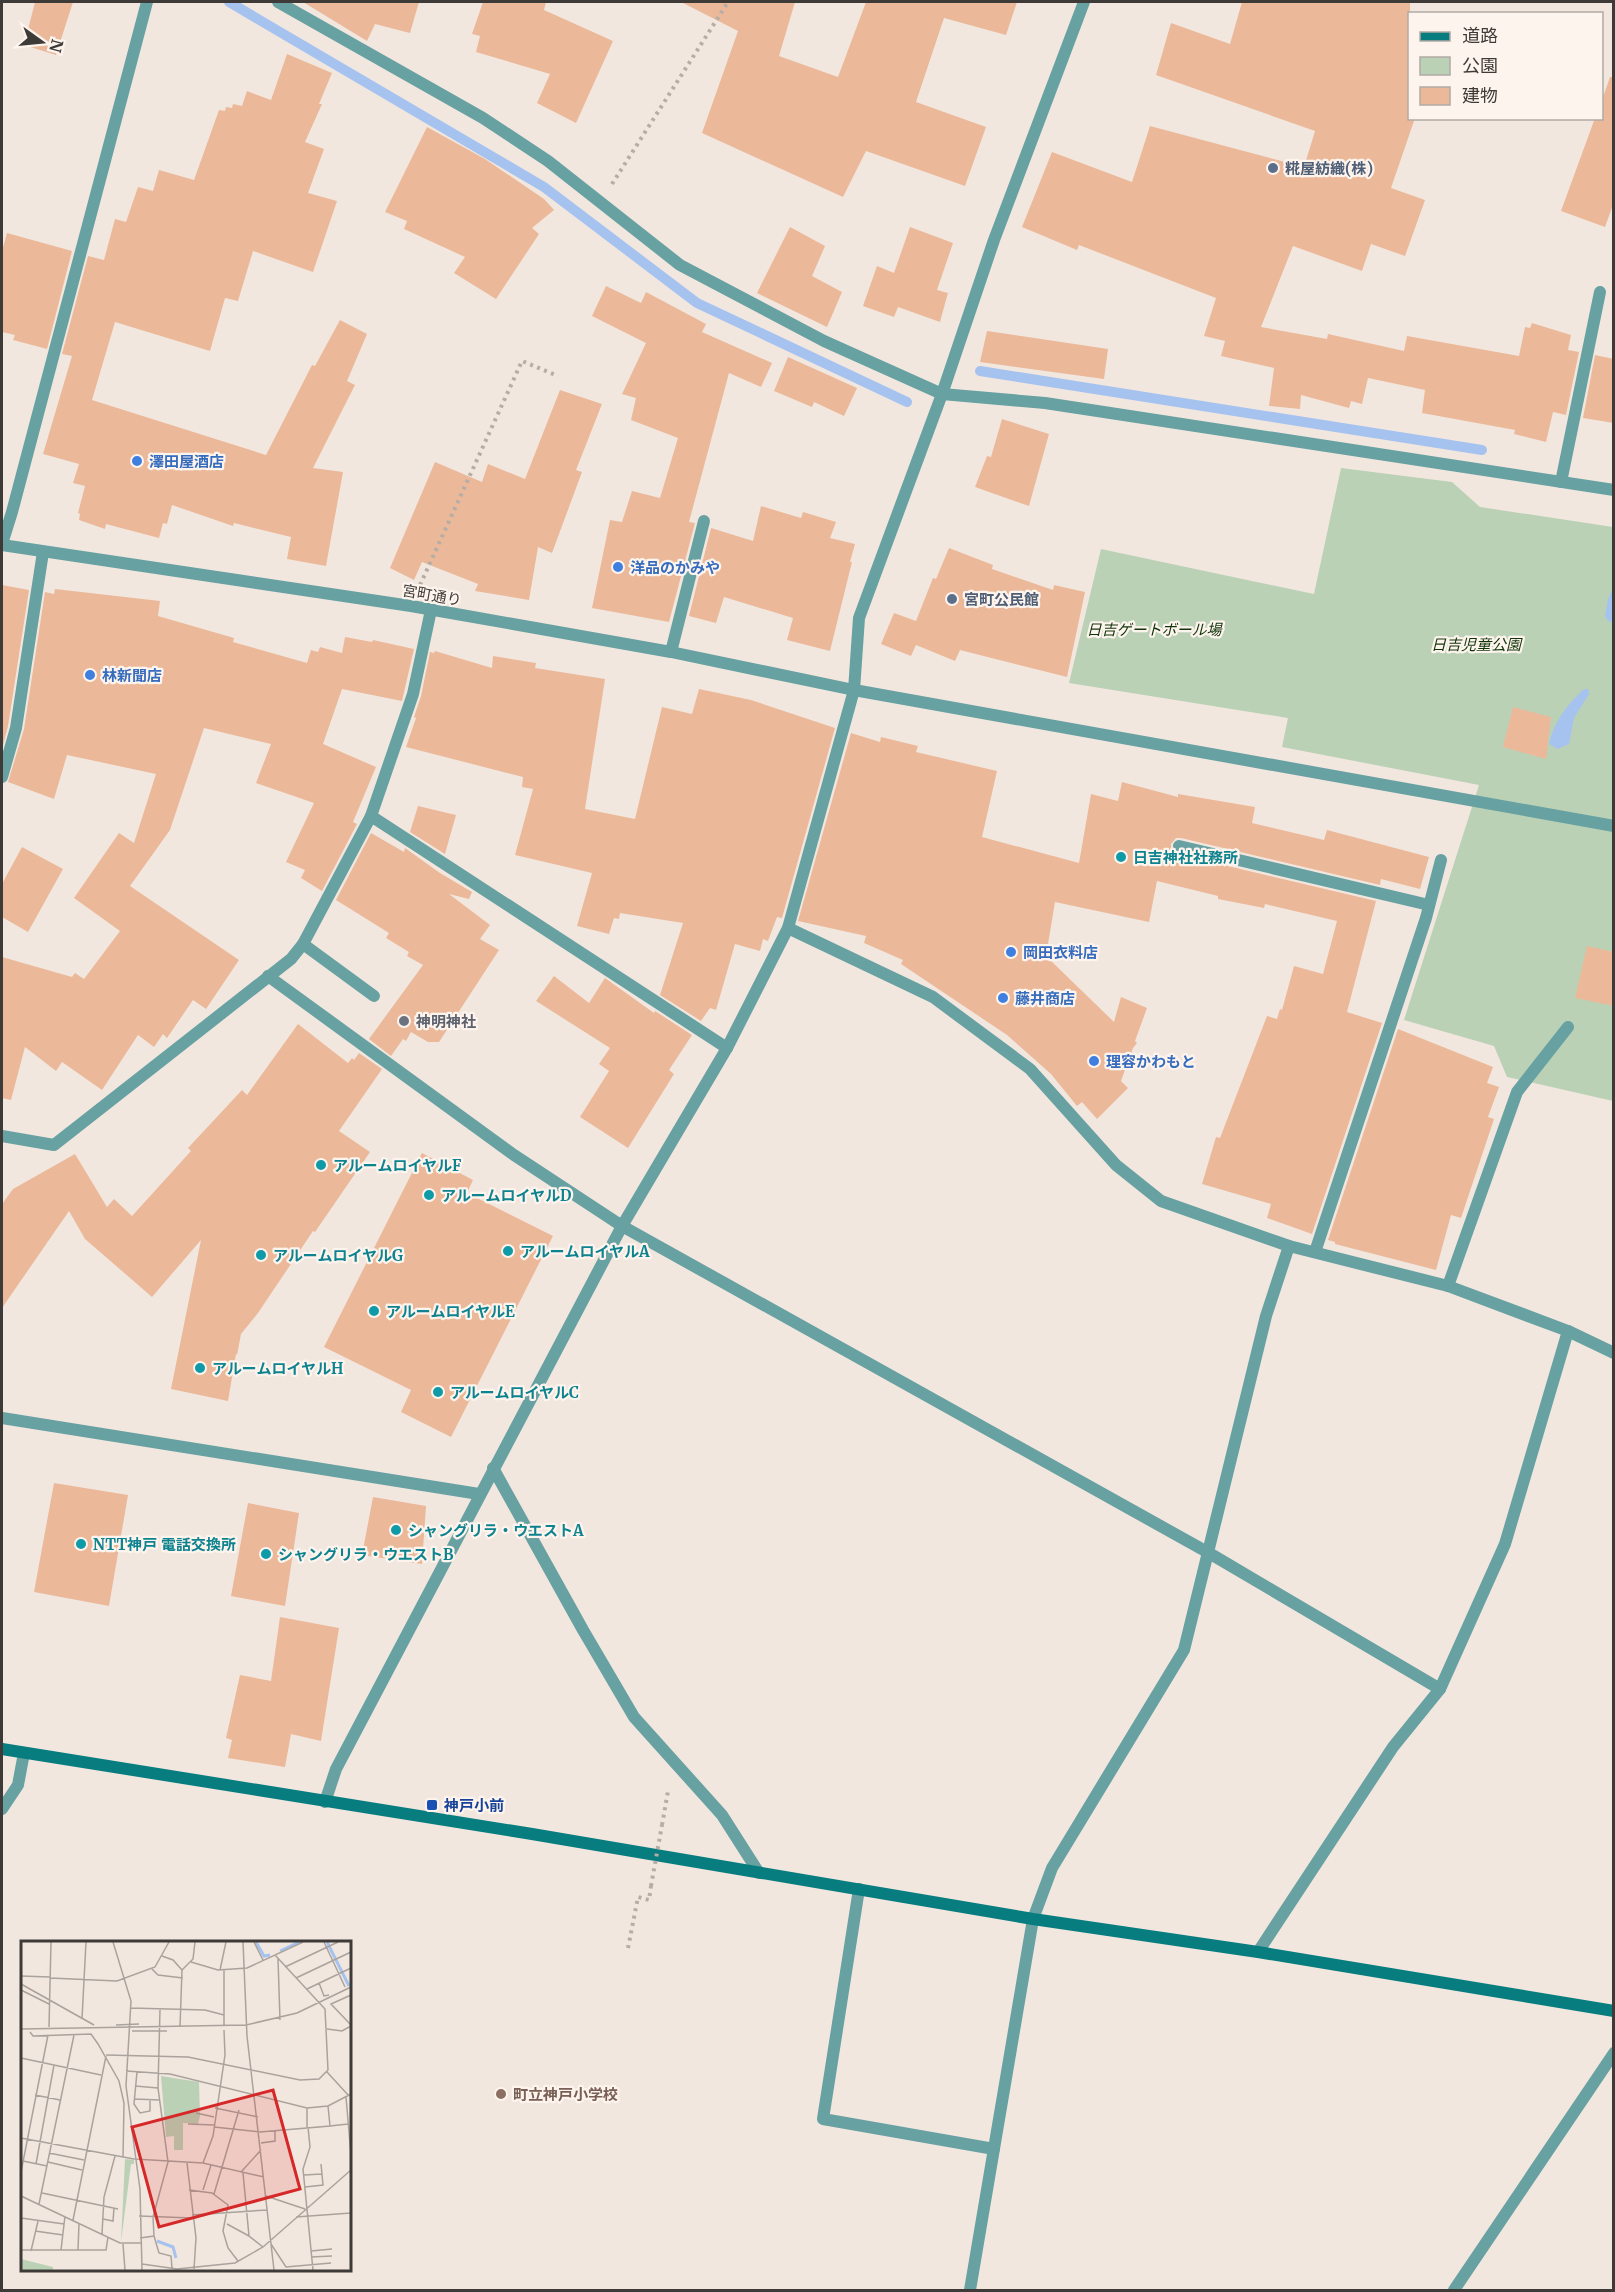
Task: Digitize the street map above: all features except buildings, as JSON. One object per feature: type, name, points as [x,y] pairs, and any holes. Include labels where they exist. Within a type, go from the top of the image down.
[{"type":"street","points":[[2,545],[147,2]]},
{"type":"street","points":[[278,2],[483,118],[548,161],[680,265],[824,341],[942,394],[1045,403],[1614,490]]},
{"type":"street","points":[[325,1802],[336,1769],[479,1494],[622,1226],[727,1048],[788,928],[855,690],[859,618],[942,394],[994,240],[1084,2]]},
{"type":"street","points":[[1561,482],[1600,292]]},
{"type":"street","points":[[671,652],[704,521]]},
{"type":"street","name":"宮町通り","points":[[2,545],[411,606],[671,652],[855,690],[1614,825]]},
{"type":"street","points":[[2,777],[16,728],[43,552]]},
{"type":"street","points":[[2,1136],[54,1145],[291,959],[303,944],[371,816],[413,694],[431,610]]},
{"type":"street","points":[[371,816],[727,1048]]},
{"type":"street","points":[[1179,846],[1429,905]]},
{"type":"street","points":[[1315,1252],[1442,860]]},
{"type":"street","points":[[788,928],[933,997],[1030,1069],[1116,1165],[1161,1201],[1289,1246],[1448,1286],[1568,1331],[1614,1353]]},
{"type":"street","points":[[303,944],[375,996]]},
{"type":"street","points":[[268,976],[514,1155],[622,1226],[1209,1553],[1440,1689]]},
{"type":"street","points":[[1448,1286],[1517,1092],[1568,1027]]},
{"type":"street","points":[[970,2290],[1033,1918],[1052,1868],[1184,1650],[1266,1316],[1289,1246]]},
{"type":"street","points":[[1258,1952],[1393,1747],[1440,1689],[1505,1544],[1568,1331]]},
{"type":"street","points":[[2,1418],[479,1494]]},
{"type":"street","points":[[494,1468],[582,1630],[634,1717],[722,1815],[759,1872]]},
{"type":"street","points":[[2,1749],[1614,2011]]},
{"type":"street","points":[[2,1809],[18,1785],[24,1753]]},
{"type":"street","points":[[859,1889],[823,2119],[994,2149]]},
{"type":"street","points":[[1454,2290],[1614,2054]]},
{"type":"path","points":[[601,203],[729,2]]},
{"type":"path","points":[[411,606],[522,362],[558,376]]},
{"type":"path","points":[[628,1948],[638,1897],[649,1900],[662,1825]]},
{"type":"green space","name":"日吉児童公園","points":[[1341,468],[1452,482],[1480,507],[1613,527],[1613,1101],[1507,1077],[1494,1046],[1404,1020],[1479,785],[1282,747],[1288,718],[1069,683],[1101,549],[1314,594]]},
{"type":"water","points":[[1613,589],[1614,623],[1608,621],[1605,616],[1608,599]]},
{"type":"water","points":[[1584,689],[1588,689],[1589,694],[1574,718],[1569,744],[1558,749],[1549,744],[1554,728],[1567,707]]},
{"type":"waterway","points":[[229,2],[544,187],[697,303],[907,402]]},
{"type":"waterway","points":[[980,371],[1482,450]]},
{"type":"place","name":"糀屋紡織(株)","points":[[1273,168]]},
{"type":"place","name":"澤田屋酒店","points":[[137,461]]},
{"type":"place","name":"洋品のかみや","points":[[618,567]]},
{"type":"place","name":"宮町公民館","points":[[952,599]]},
{"type":"place","name":"林新聞店","points":[[90,675]]},
{"type":"place","name":"日吉神社社務所","points":[[1121,857]]},
{"type":"place","name":"岡田衣料店","points":[[1011,952]]},
{"type":"place","name":"藤井商店","points":[[1003,998]]},
{"type":"place","name":"神明神社","points":[[404,1021]]},
{"type":"place","name":"理容かわもと","points":[[1094,1061]]},
{"type":"place","name":"アルームロイヤルF","points":[[321,1165]]},
{"type":"place","name":"アルームロイヤルD","points":[[429,1195]]},
{"type":"place","name":"アルームロイヤルA","points":[[508,1251]]},
{"type":"place","name":"アルームロイヤルG","points":[[261,1255]]},
{"type":"place","name":"アルームロイヤルE","points":[[374,1311]]},
{"type":"place","name":"アルームロイヤルH","points":[[200,1368]]},
{"type":"place","name":"アルームロイヤルC","points":[[438,1392]]},
{"type":"place","name":"シャングリラ・ウエストA","points":[[396,1530]]},
{"type":"place","name":"NTT神戸 電話交換所","points":[[81,1544]]},
{"type":"place","name":"シャングリラ・ウエストB","points":[[266,1554]]},
{"type":"place","name":"神戸小前","points":[[432,1805]]},
{"type":"place","name":"町立神戸小学校","points":[[501,2094]]},
{"type":"park label","name":"日吉ゲートボール場","points":[[1154,629]]}]
